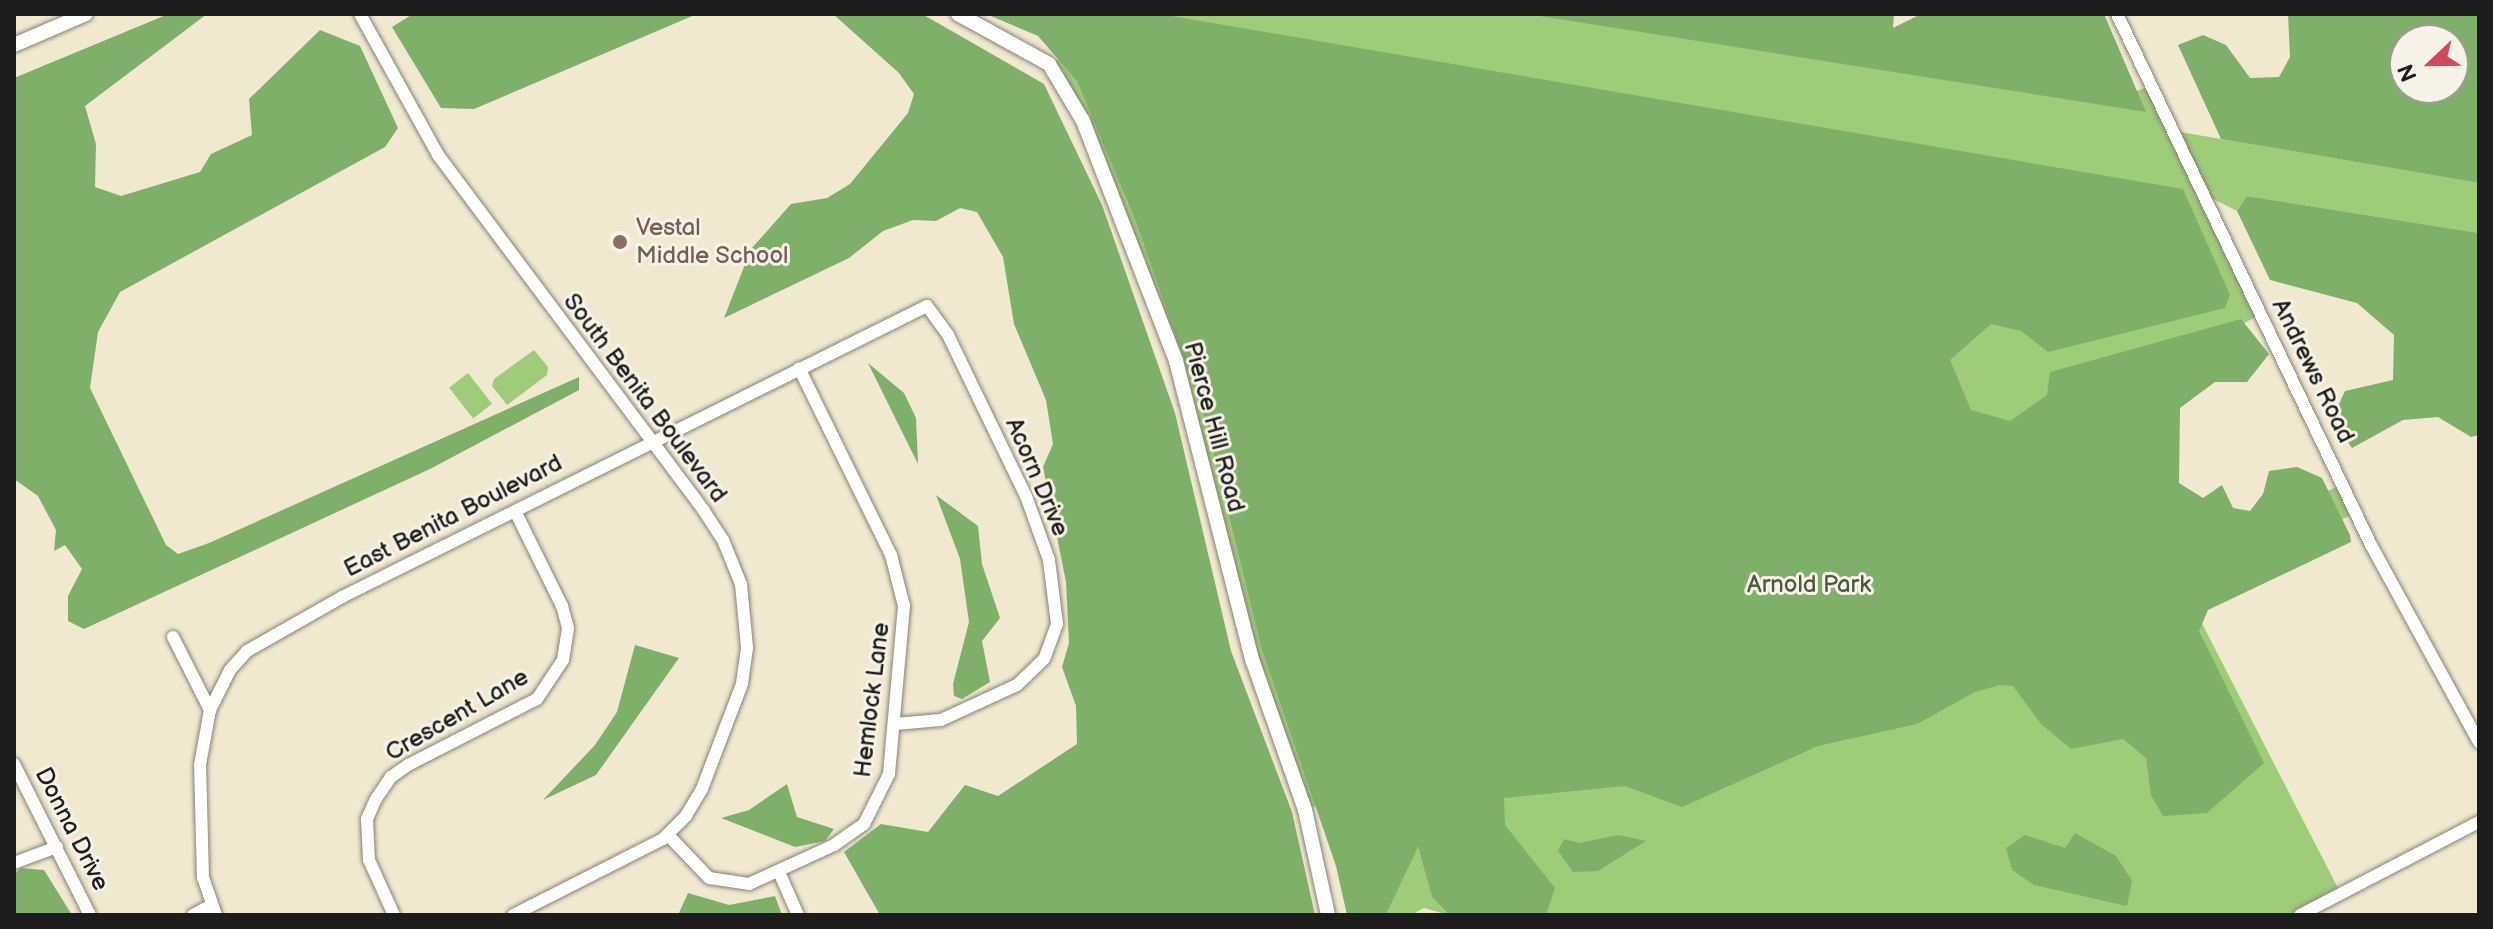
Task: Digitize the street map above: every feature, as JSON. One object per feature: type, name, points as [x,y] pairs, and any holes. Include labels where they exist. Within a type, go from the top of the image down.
[{"type":"street","points":[[14,45],[86,14]]},
{"type":"street","name":"South Benita Boulevard","points":[[360,14],[438,155],[723,540],[739,575],[747,618],[742,684],[702,789],[668,835]]},
{"type":"street","name":"Pierce Hill Road","points":[[958,14],[1042,58],[1065,84],[1083,121],[1176,361],[1253,662],[1305,810],[1328,915]]},
{"type":"street","name":"Andrews Road","points":[[2117,14],[2371,545],[2479,742]]},
{"type":"street","name":"East Benita Boulevard","points":[[213,911],[203,878],[200,778],[210,710],[230,670],[265,637],[650,441],[923,307]]},
{"type":"street","name":"Acorn Drive","points":[[895,724],[941,720],[1017,685],[1044,659],[1057,624],[1049,560],[1026,496],[934,309],[923,307]]},
{"type":"street","name":"Hemlock Lane","points":[[668,835],[694,866],[723,884],[749,884],[834,845],[875,810],[889,774],[904,606],[891,555],[799,368]]},
{"type":"street","name":"Crescent Lane","points":[[394,915],[369,860],[367,819],[376,799],[391,777],[408,765],[537,699],[563,660],[568,628],[562,606],[515,511]]},
{"type":"street","points":[[173,637],[210,710]]},
{"type":"street","name":"Donna Drive","points":[[14,764],[90,915]]},
{"type":"street","points":[[2300,915],[2479,822]]},
{"type":"street","points":[[513,915],[668,835]]},
{"type":"street","points":[[14,863],[57,847]]},
{"type":"street","points":[[779,872],[798,915]]},
{"type":"street","points":[[193,915],[213,911]]},
{"type":"green space","points":[[207,14],[85,106],[96,144],[95,187],[121,196],[200,172],[211,154],[252,135],[249,99],[320,30],[360,46],[398,128],[385,147],[120,292],[98,332],[90,388],[166,545],[178,554],[209,543],[579,377],[579,390],[430,469],[84,629],[68,621],[68,596],[82,569],[65,545],[54,551],[56,530],[38,496],[14,479],[14,78],[166,15]]},
{"type":"green space","points":[[413,14],[697,14],[474,109],[441,108],[392,27]]},
{"type":"green space","points":[[833,14],[922,14],[1044,84],[1102,205],[1175,413],[1231,651],[1292,812],[1315,915],[880,915],[844,852],[881,824],[928,832],[965,785],[998,796],[1077,744],[1076,706],[1062,667],[1069,643],[1066,582],[1043,467],[1053,444],[1046,400],[1014,324],[1003,257],[977,212],[960,208],[936,221],[913,220],[883,231],[849,258],[724,318],[751,249],[791,204],[827,198],[850,184],[908,113],[914,94],[899,73]]},
{"type":"green space","name":"Arnold Park","points":[[986,14],[1160,14],[2183,189],[2230,295],[2225,308],[2048,352],[2021,331],[1991,324],[1950,360],[1971,410],[2010,421],[2047,395],[2050,372],[2241,319],[2269,354],[2247,382],[2215,382],[2180,408],[2179,483],[2203,498],[2222,485],[2233,508],[2250,511],[2263,494],[2269,471],[2297,467],[2322,478],[2350,535],[2351,542],[2208,610],[2199,631],[2264,763],[2207,813],[2163,816],[2151,795],[2146,758],[2123,739],[2071,749],[2041,724],[2013,686],[2000,685],[1975,692],[1917,724],[1818,746],[1682,807],[1625,786],[1504,798],[1505,825],[1555,888],[1546,915],[1449,915],[1432,897],[1418,847],[1386,915],[1347,915],[1336,866],[1262,650],[1206,422],[1135,219],[1077,81],[1038,36]]},
{"type":"green space","name":"Arnold Park","points":[[1149,14],[1538,14],[2103,105],[2149,86],[2261,314],[2089,408],[2172,567],[2342,484],[2359,511],[2189,598],[2341,894],[2300,915],[1498,915],[1439,763],[1305,810],[1253,662],[1187,398],[1083,121],[1049,64]]},
{"type":"green space","points":[[1527,14],[1894,14],[1893,28],[1921,14],[2104,14],[2146,112]]},
{"type":"green space","points":[[2288,14],[2479,14],[2479,183],[2221,139],[2178,45],[2203,35],[2226,45],[2250,78],[2279,77],[2290,57]]},
{"type":"green space","points":[[2180,132],[2479,183],[2479,233],[2247,196],[2237,211],[2211,198]]},
{"type":"green space","points":[[2247,196],[2479,233],[2479,435],[2471,437],[2438,417],[2403,420],[2352,448],[2332,419],[2345,391],[2393,380],[2394,335],[2357,303],[2270,280],[2237,211]]},
{"type":"green space","points":[[534,350],[548,367],[547,375],[507,405],[492,386],[494,379]]},
{"type":"green space","points":[[868,363],[904,393],[916,418],[918,464]]},
{"type":"green space","points":[[468,373],[492,404],[473,419],[449,388]]},
{"type":"green space","points":[[936,495],[978,526],[982,564],[1000,618],[982,641],[990,682],[962,699],[954,696],[953,684],[969,622],[960,559]]},
{"type":"green space","points":[[635,645],[679,658],[596,775],[543,800],[595,745],[617,712]]},
{"type":"green space","points":[[787,784],[797,817],[834,829],[825,841],[795,847],[721,818],[749,810]]},
{"type":"green space","points":[[2075,833],[2116,856],[2132,881],[2127,906],[2034,885],[2012,870],[2006,848],[2025,835],[2065,848]]},
{"type":"green space","points":[[1619,835],[1646,841],[1598,871],[1573,872],[1558,851],[1564,839],[1579,843]]},
{"type":"green space","points":[[1418,846],[1432,897],[1449,915],[1424,908],[1411,915],[1386,915]]},
{"type":"green space","points":[[21,868],[44,870],[72,915],[14,915],[14,874]]},
{"type":"green space","points":[[688,893],[729,905],[775,896],[782,915],[678,915]]},
{"type":"place","name":"Vestal Middle School","points":[[620,242]]}]
